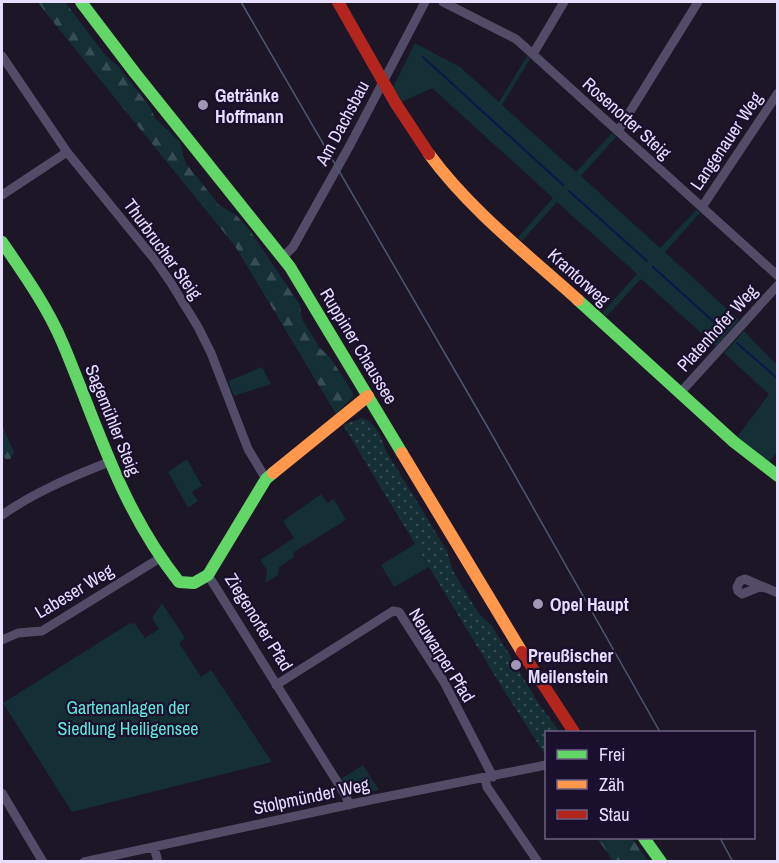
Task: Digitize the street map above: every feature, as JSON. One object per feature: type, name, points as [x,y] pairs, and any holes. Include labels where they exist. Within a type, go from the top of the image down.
[{"type":"street","name":"Ruppiner Chaussee","points":[[81,2],[283,257],[520,650],[573,731]]},
{"type":"street","name":"Krantorweg","points":[[338,2],[382,82],[436,164],[484,215],[734,442],[777,476]]},
{"type":"street","name":"Am Dachsbau","points":[[283,257],[293,247],[425,2]]},
{"type":"street","name":"Rosenorter Steig","points":[[442,2],[516,39],[777,276]]},
{"type":"street","points":[[533,54],[564,2]]},
{"type":"street","points":[[618,131],[698,2]]},
{"type":"street","name":"Thurbrucher Steig","points":[[2,56],[66,152],[155,260],[198,327],[212,353],[248,449],[266,479]]},
{"type":"street","name":"Langenauer Weg","points":[[702,207],[777,93]]},
{"type":"street","points":[[2,195],[66,152]]},
{"type":"street","name":"Sagemühler Steig","points":[[2,242],[25,276],[62,342],[109,462],[130,508],[160,558],[179,582],[194,583],[208,574]]},
{"type":"street","name":"Platenhofer Weg","points":[[680,393],[777,285]]},
{"type":"street","name":"Ziegenorter Pfad","points":[[349,805],[346,796],[208,574],[266,479],[368,396]]},
{"type":"street","points":[[2,515],[29,497],[57,483],[109,462]]},
{"type":"street","name":"Labeser Weg","points":[[2,640],[18,633],[42,631],[160,558]]},
{"type":"street","points":[[766,588],[777,593]]},
{"type":"street","name":"Neuwarper Pfad","points":[[276,685],[393,611],[399,612],[444,682],[489,777]]},
{"type":"street","name":"Stolpmünder Weg","points":[[84,861],[545,765]]},
{"type":"street","points":[[489,777],[487,787],[538,861]]},
{"type":"street","points":[[2,793],[44,861]]},
{"type":"street","points":[[645,839],[660,861]]},
{"type":"street","points":[[154,847],[158,861]]},
{"type":"green space","points":[[38,2],[65,2],[106,56],[118,66],[150,107],[155,118],[180,142],[185,162],[219,205],[236,215],[251,232],[300,305],[302,319],[320,348],[330,357],[353,393],[353,397],[336,414],[235,246]]},
{"type":"green space","points":[[415,43],[460,67],[499,102],[527,56],[530,59],[502,105],[576,172],[612,133],[616,137],[581,176],[660,248],[696,210],[700,213],[665,252],[739,320],[716,346],[641,279],[606,317],[602,313],[637,274],[557,202],[522,241],[518,237],[553,198],[432,88],[402,102],[393,87]]},
{"type":"green space","points":[[744,331],[777,365],[777,452],[769,462],[737,437],[769,394],[724,353]]},
{"type":"green space","points":[[262,367],[271,384],[234,396],[228,381]]},
{"type":"green space","points":[[362,418],[377,430],[385,449],[447,551],[453,571],[479,614],[492,626],[539,704],[559,731],[545,731],[545,754],[503,689],[343,425]]},
{"type":"green space","points":[[2,426],[14,452],[10,459],[2,455]]},
{"type":"green space","points":[[187,459],[202,486],[192,492],[198,501],[188,508],[168,472]]},
{"type":"green space","points":[[321,494],[327,503],[334,499],[346,520],[294,552],[293,558],[279,567],[278,575],[265,583],[267,570],[260,560],[294,538],[283,521]]},
{"type":"green space","points":[[415,544],[429,567],[394,587],[381,565]]},
{"type":"green space","name":"Gartenanlagen der Siedlung Heiligensee","points":[[162,603],[185,638],[179,643],[201,677],[211,670],[272,762],[72,812],[3,703],[130,623],[135,624],[145,638],[159,629],[152,618]]},
{"type":"green space","points":[[363,765],[379,790],[353,789],[341,779]]},
{"type":"green space","points":[[598,839],[633,839],[648,861],[613,861]]},
{"type":"waterway","points":[[423,57],[563,185]]},
{"type":"waterway","points":[[569,191],[647,261]]},
{"type":"waterway","points":[[653,267],[725,332]]},
{"type":"waterway","points":[[737,343],[778,379]]},
{"type":"tram line","points":[[241,2],[487,426],[659,731]]},
{"type":"tram line","points":[[721,839],[733,862]]},
{"type":"traffic: fast","points":[[81,2],[290,267],[402,453]]},
{"type":"traffic: fast","points":[[2,242],[50,317],[126,496],[141,525],[179,582],[194,583],[208,575],[266,479],[273,473]]},
{"type":"traffic: fast","points":[[578,300],[734,442],[778,476]]},
{"type":"traffic: fast","points":[[645,839],[661,862]]},
{"type":"traffic: slow","points":[[429,154],[481,213],[578,300]]},
{"type":"traffic: slow","points":[[273,473],[368,396]]},
{"type":"traffic: slow","points":[[402,453],[522,652]]},
{"type":"traffic: jam","points":[[338,2],[396,104],[429,154]]},
{"type":"traffic: jam","points":[[522,652],[573,731]]},
{"type":"place","name":"Getränke Hoffmann","points":[[203,105]]},
{"type":"place","name":"Opel Haupt","points":[[538,604]]},
{"type":"place","name":"Preußischer Meilenstein","points":[[516,665]]}]
